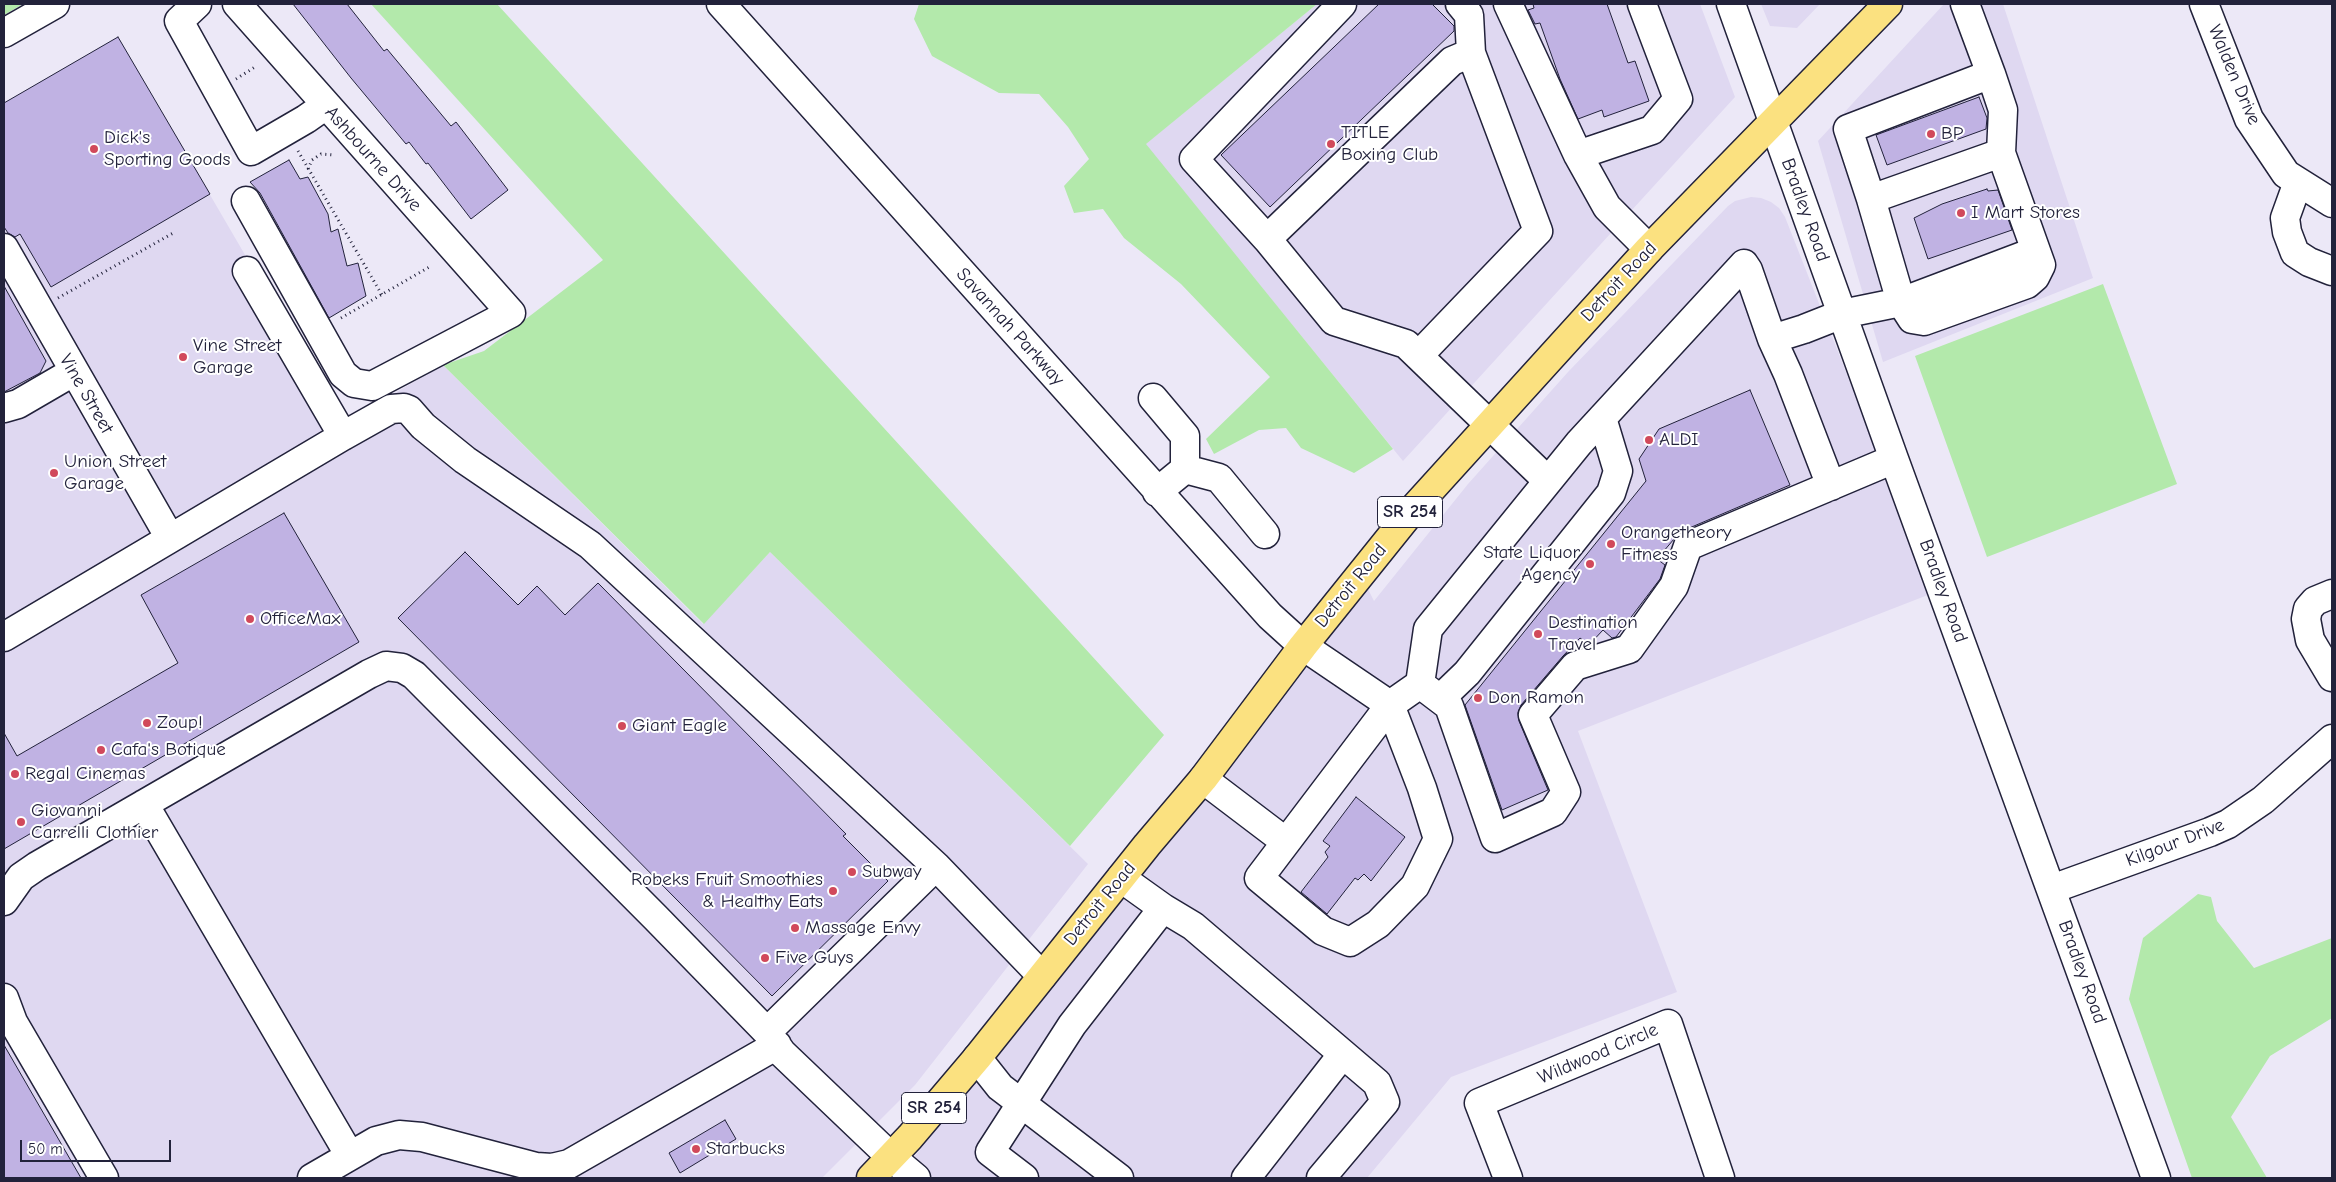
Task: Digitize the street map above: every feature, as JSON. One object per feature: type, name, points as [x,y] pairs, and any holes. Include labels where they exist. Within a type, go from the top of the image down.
[{"type":"main road","name":"Detroit Road","points":[[871,1178],[891,1158],[977,1058],[1203,778],[1303,646],[1414,508],[1487,425],[1649,249],[1888,4]]},
{"type":"street","points":[[4,33],[55,4]]},
{"type":"street","points":[[197,4],[179,21],[251,151],[326,105]]},
{"type":"street","name":"Ashbourne Drive","points":[[237,4],[511,312],[372,386],[354,383],[343,374],[246,201]]},
{"type":"street","name":"Savannah Parkway","points":[[721,4],[1270,616],[1303,646],[1390,705]]},
{"type":"street","points":[[1342,4],[1194,158],[1267,239],[1334,321],[1406,344],[1419,354],[1487,425],[1548,481]]},
{"type":"street","points":[[1419,354],[1538,231],[1471,53],[1469,15],[1460,4]]},
{"type":"street","points":[[1508,4],[1578,155],[1607,208],[1649,249]]},
{"type":"street","points":[[1578,155],[1652,130],[1678,99],[1642,4]]},
{"type":"street","name":"Bradley Road","points":[[1733,4],[1773,122],[1894,459],[2156,1178]]},
{"type":"street","points":[[1965,4],[1991,74],[2003,110],[2000,153],[2041,265],[2035,277],[2027,284],[1924,321],[1912,319],[1901,302],[1848,129],[1991,74]]},
{"type":"street","name":"Walden Drive","points":[[2204,4],[2249,119],[2286,174],[2332,203]]},
{"type":"street","points":[[1267,239],[1452,61],[1471,53]]},
{"type":"street","points":[[1871,199],[2000,153]]},
{"type":"street","points":[[2298,182],[2285,218],[2287,232],[2295,252],[2309,262],[2332,272]]},
{"type":"street","name":"Vine Street","points":[[4,248],[73,372],[170,538]]},
{"type":"street","points":[[1831,486],[1788,374],[1772,339],[1748,270],[1744,264],[1602,418],[1548,481],[1428,629],[1430,691],[1449,706],[1495,838],[1553,812],[1566,792],[1533,715],[1575,666],[1629,649],[1674,586],[1688,546],[1831,486],[1894,459]]},
{"type":"street","points":[[247,271],[343,436]]},
{"type":"street","points":[[1772,339],[1842,314],[1901,302]]},
{"type":"street","points":[[4,408],[18,404],[73,372]]},
{"type":"street","points":[[1153,398],[1185,436],[1185,469]]},
{"type":"street","points":[[4,637],[343,436],[391,409],[404,408],[409,410],[423,426],[465,460],[590,545],[936,866],[1042,976]]},
{"type":"street","points":[[1390,705],[1422,788],[1438,839],[1415,886],[1378,924],[1350,942],[1323,931],[1259,878],[1390,705],[1430,691],[1467,673],[1610,493],[1618,471],[1602,418]]},
{"type":"street","points":[[1157,492],[1185,469]]},
{"type":"street","points":[[1185,469],[1218,478],[1265,534]]},
{"type":"street","points":[[2332,594],[2315,601],[2308,609],[2306,620],[2310,640],[2332,677]]},
{"type":"street","points":[[4,901],[14,885],[28,872],[144,804],[369,674],[386,666],[402,668],[414,675],[772,1039],[891,1158],[916,1178]]},
{"type":"street","name":"Kilgour Drive","points":[[2052,889],[2228,824],[2263,800],[2332,739]]},
{"type":"street","points":[[1203,778],[1286,842]]},
{"type":"street","points":[[144,804],[350,1156]]},
{"type":"street","points":[[312,1178],[383,1138],[406,1135],[531,1166],[552,1168],[569,1164],[585,1157],[772,1039],[936,866]]},
{"type":"street","points":[[1121,878],[1163,908],[1193,926],[1377,1083],[1385,1102],[1321,1178]]},
{"type":"street","points":[[1024,1178],[990,1152],[1072,1025],[1163,908]]},
{"type":"street","points":[[4,998],[13,1022],[104,1178]]},
{"type":"street","name":"Wildwood Circle","points":[[1508,1178],[1479,1103],[1668,1024],[1720,1178]]},
{"type":"street","points":[[1246,1178],[1342,1055]]},
{"type":"street","points":[[977,1058],[1000,1087],[1119,1178]]},
{"type":"path","points":[[296,147],[382,295]]},
{"type":"path","points":[[308,169],[312,160],[320,154],[333,155]]},
{"type":"path","points":[[53,301],[175,232]]},
{"type":"path","points":[[341,318],[431,266]]},
{"type":"shaded area","points":[[1317,4],[1700,4],[1735,97],[1403,461],[1145,144]]},
{"type":"shaded area","points":[[1761,4],[1820,4],[1797,28],[1770,26]]},
{"type":"shaded area","points":[[1944,4],[2003,4],[2093,278],[1883,362],[1818,141]]},
{"type":"shaded area","points":[[118,37],[343,423],[443,365],[703,624],[770,552],[1088,864],[915,1085],[822,1178],[4,1178],[4,103]]},
{"type":"shaded area","points":[[1751,197],[1771,202],[1779,208],[1785,217],[1933,593],[1578,731],[1677,992],[1451,1077],[1367,1178],[934,1178],[911,1161],[1367,587],[1374,601],[1468,484],[1568,372],[1728,206],[1735,201]]},
{"type":"green space","points":[[4,4],[23,4],[4,15]]},
{"type":"green space","points":[[371,4],[497,4],[1164,735],[1070,846],[770,552],[704,624],[443,365],[484,351],[603,260]]},
{"type":"green space","points":[[919,4],[1317,4],[1146,144],[1393,449],[1354,473],[1301,448],[1286,428],[1259,430],[1214,454],[1206,439],[1270,377],[1181,284],[1124,238],[1103,209],[1074,213],[1064,186],[1089,159],[1068,127],[1039,94],[999,93],[932,56],[914,19]]},
{"type":"green space","points":[[2103,284],[2177,484],[1987,557],[1915,356]]},
{"type":"green space","points":[[2198,894],[2211,897],[2217,921],[2254,968],[2332,938],[2332,1018],[2270,1056],[2231,1117],[2267,1178],[2192,1178],[2129,999],[2143,938]]},
{"type":"building","points":[[293,4],[347,4],[384,51],[387,49],[451,126],[456,122],[508,190],[471,219],[428,163],[426,164],[409,142],[406,144]]},
{"type":"building","points":[[1379,4],[1432,4],[1454,26],[1454,31],[1270,207],[1221,155]]},
{"type":"building","points":[[1533,4],[1607,4],[1628,63],[1635,61],[1649,101],[1604,117],[1602,110],[1578,119],[1560,79],[1540,23],[1535,24],[1528,10],[1534,8]]},
{"type":"building","name":"Dick's Sporting Goods","points":[[118,37],[210,194],[51,287],[20,234],[15,237],[8,233],[4,227],[4,103]]},
{"type":"building","points":[[1979,97],[1987,118],[1986,129],[1887,165],[1876,135]]},
{"type":"building","points":[[289,160],[300,179],[308,177],[328,214],[331,232],[338,229],[347,266],[358,263],[366,296],[329,318],[260,193],[250,182]]},
{"type":"building","points":[[1987,189],[1988,191],[1998,190],[2012,230],[1928,259],[1914,218],[1942,204]]},
{"type":"building","points":[[4,286],[46,361],[40,373],[4,392]]},
{"type":"building","points":[[1750,390],[1790,485],[1680,532],[1657,559],[1665,565],[1660,579],[1616,637],[1612,638],[1603,630],[1589,645],[1580,638],[1563,656],[1521,705],[1518,713],[1519,721],[1548,790],[1502,810],[1465,705],[1646,481],[1639,459],[1659,429]]},
{"type":"building","points":[[284,513],[359,642],[4,849],[4,733],[17,756],[178,663],[141,595]]},
{"type":"building","name":"Giant Eagle","points":[[465,552],[518,605],[537,586],[565,615],[598,583],[846,834],[843,836],[888,881],[772,996],[398,618]]},
{"type":"building","points":[[1356,797],[1405,837],[1371,881],[1364,874],[1358,880],[1355,878],[1327,914],[1301,892],[1328,857],[1325,852],[1330,846],[1323,841]]},
{"type":"building","points":[[4,1045],[81,1178],[4,1178]]},
{"type":"building","name":"Starbucks","points":[[725,1120],[736,1139],[680,1173],[669,1153]]},
{"type":"place","name":"BP","points":[[1931,134]]},
{"type":"place","name":"TITLE Boxing Club","points":[[1331,144]]},
{"type":"place","name":"Dick's Sporting Goods","points":[[94,149]]},
{"type":"place","name":"I Mart Stores","points":[[1961,213]]},
{"type":"place","name":"Vine Street Garage","points":[[183,357]]},
{"type":"place","name":"ALDI","points":[[1649,440]]},
{"type":"place","name":"Union Street Garage","points":[[54,473]]},
{"type":"place","name":"Orangetheory Fitness","points":[[1611,544]]},
{"type":"place","name":"State Liquor Agency","points":[[1590,564]]},
{"type":"place","name":"OfficeMax","points":[[250,619]]},
{"type":"place","name":"Destination Travel","points":[[1538,634]]},
{"type":"place","name":"Don Ramon","points":[[1478,698]]},
{"type":"place","name":"Zoup!","points":[[147,723]]},
{"type":"place","name":"Giant Eagle","points":[[622,726]]},
{"type":"place","name":"Cafa's Botique","points":[[101,750]]},
{"type":"place","name":"Regal Cinemas","points":[[15,774]]},
{"type":"place","name":"Giovanni Carrelli Clothier","points":[[21,822]]},
{"type":"place","name":"Subway","points":[[852,872]]},
{"type":"place","name":"Robeks Fruit Smoothies & Healthy Eats","points":[[833,891]]},
{"type":"place","name":"Massage Envy","points":[[795,928]]},
{"type":"place","name":"Five Guys","points":[[765,958]]},
{"type":"place","name":"Starbucks","points":[[696,1149]]}]
